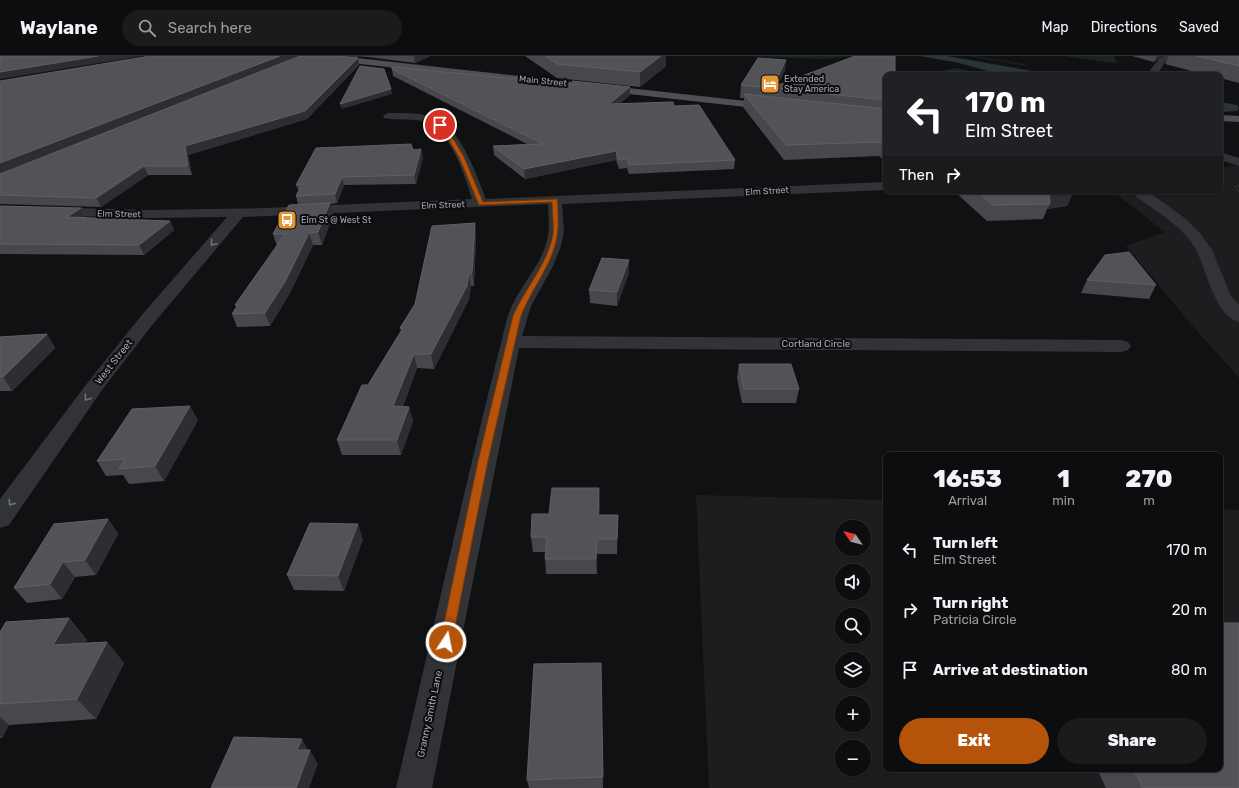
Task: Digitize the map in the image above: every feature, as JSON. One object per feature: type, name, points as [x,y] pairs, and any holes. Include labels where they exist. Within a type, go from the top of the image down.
[{"type":"main road","name":"Main Street","points":[[316,56],[350,58],[780,108]]},
{"type":"main road","points":[[1223,118],[1239,119]]},
{"type":"main road","points":[[1223,128],[1239,128]]},
{"type":"street","points":[[1154,72],[1162,60],[1169,56]]},
{"type":"street","points":[[388,116],[421,118],[437,122],[443,127],[461,157],[481,204]]},
{"type":"street","name":"Elm Street","points":[[0,210],[134,214],[238,213],[555,201],[883,186]]},
{"type":"street","points":[[1142,194],[1181,222],[1195,236],[1204,250],[1223,297],[1239,317]]},
{"type":"street","name":"Granny Smith Lane","points":[[414,788],[443,657],[483,461],[511,342],[520,306],[550,256],[554,244],[556,233],[555,201]]},
{"type":"street","points":[[0,220],[16,211]]},
{"type":"street","name":"West Street","points":[[0,518],[95,386],[147,320],[238,213]]},
{"type":"street","points":[[1219,288],[1239,292]]},
{"type":"street","name":"Cortland Circle","points":[[511,342],[1121,346]]},
{"type":"path","points":[[971,56],[1026,66]]},
{"type":"path","points":[[1239,186],[1235,186],[1239,192]]},
{"type":"shaded area","points":[[749,56],[856,56],[822,59]]},
{"type":"shaded area","points":[[920,56],[947,56],[1038,72],[992,72],[959,63]]},
{"type":"shaded area","points":[[1064,56],[1114,56],[1117,62],[1113,63]]},
{"type":"shaded area","points":[[956,68],[972,72],[942,72]]},
{"type":"shaded area","points":[[1239,165],[1239,378],[1185,317],[1126,246],[1165,232],[1116,194],[1223,194],[1223,168]]},
{"type":"shaded area","points":[[696,495],[883,500],[883,772],[1223,772],[1223,509],[1239,510],[1239,788],[709,788]]},
{"type":"building","points":[[0,56],[98,56],[0,72]]},
{"type":"building","points":[[150,56],[280,56],[0,163],[0,81]]},
{"type":"building","points":[[300,56],[335,56],[358,58],[305,111],[185,146],[188,166],[144,166],[96,198],[0,195],[0,174]]},
{"type":"building","points":[[545,56],[661,56],[640,72],[557,64]]},
{"type":"building","points":[[855,56],[895,56],[895,72],[883,72],[883,100],[741,85],[758,58],[786,60],[773,87]]},
{"type":"building","points":[[1197,56],[1239,56],[1239,66]]},
{"type":"building","points":[[360,66],[384,69],[391,89],[340,104]]},
{"type":"building","points":[[392,67],[579,85],[572,81],[630,87],[609,104],[673,102],[674,106],[699,105],[735,160],[629,165],[627,159],[619,160],[616,151],[524,169],[493,146],[543,144],[392,69]]},
{"type":"building","points":[[744,94],[883,109],[883,142],[786,145]]},
{"type":"building","points":[[411,144],[413,150],[421,149],[414,175],[342,177],[335,194],[296,196],[302,184],[296,185],[316,148]]},
{"type":"building","points":[[980,194],[1049,194],[1050,204],[993,205]]},
{"type":"building","points":[[330,203],[318,232],[309,233],[286,280],[265,313],[232,314],[238,305],[235,305],[285,234],[273,234],[289,205]]},
{"type":"building","points":[[0,206],[81,208],[67,217],[170,221],[139,245],[0,244]]},
{"type":"building","points":[[475,223],[472,273],[469,273],[467,286],[431,354],[414,354],[393,406],[409,407],[397,440],[337,440],[362,385],[368,385],[403,328],[400,328],[415,304],[432,226]]},
{"type":"building","points":[[1129,252],[1156,285],[1087,280],[1105,255]]},
{"type":"building","points":[[602,258],[629,260],[617,292],[589,290]]},
{"type":"building","points":[[47,334],[3,377],[0,377],[0,337]]},
{"type":"building","points":[[739,364],[791,364],[799,389],[744,389]]},
{"type":"building","points":[[190,406],[155,466],[119,469],[125,459],[97,461],[132,409]]},
{"type":"building","points":[[552,488],[599,488],[598,515],[618,515],[617,539],[597,539],[596,559],[545,559],[547,537],[531,537],[532,514],[549,514]]},
{"type":"building","points":[[108,519],[85,560],[63,562],[50,584],[14,588],[54,524]]},
{"type":"building","points":[[310,523],[358,524],[338,576],[287,575]]},
{"type":"building","points":[[69,618],[53,645],[107,642],[77,699],[0,704],[0,632],[6,622]]},
{"type":"building","points":[[1223,623],[1239,623],[1239,788],[1143,788],[1135,772],[1223,772]]},
{"type":"building","points":[[601,663],[603,777],[527,780],[534,664]]},
{"type":"building","points":[[234,737],[302,739],[297,750],[310,750],[296,788],[211,788]]},
{"type":"waterway","points":[[1223,107],[1231,108]]},
{"type":"place","name":"Extended Stay America","points":[[770,84]]},
{"type":"place","name":"Elm St @ West St","points":[[287,220]]},
{"type":"route","points":[[440,125],[452,140],[461,157],[481,204],[555,201],[556,233],[550,256],[523,302],[517,316],[483,461],[446,642]]}]
